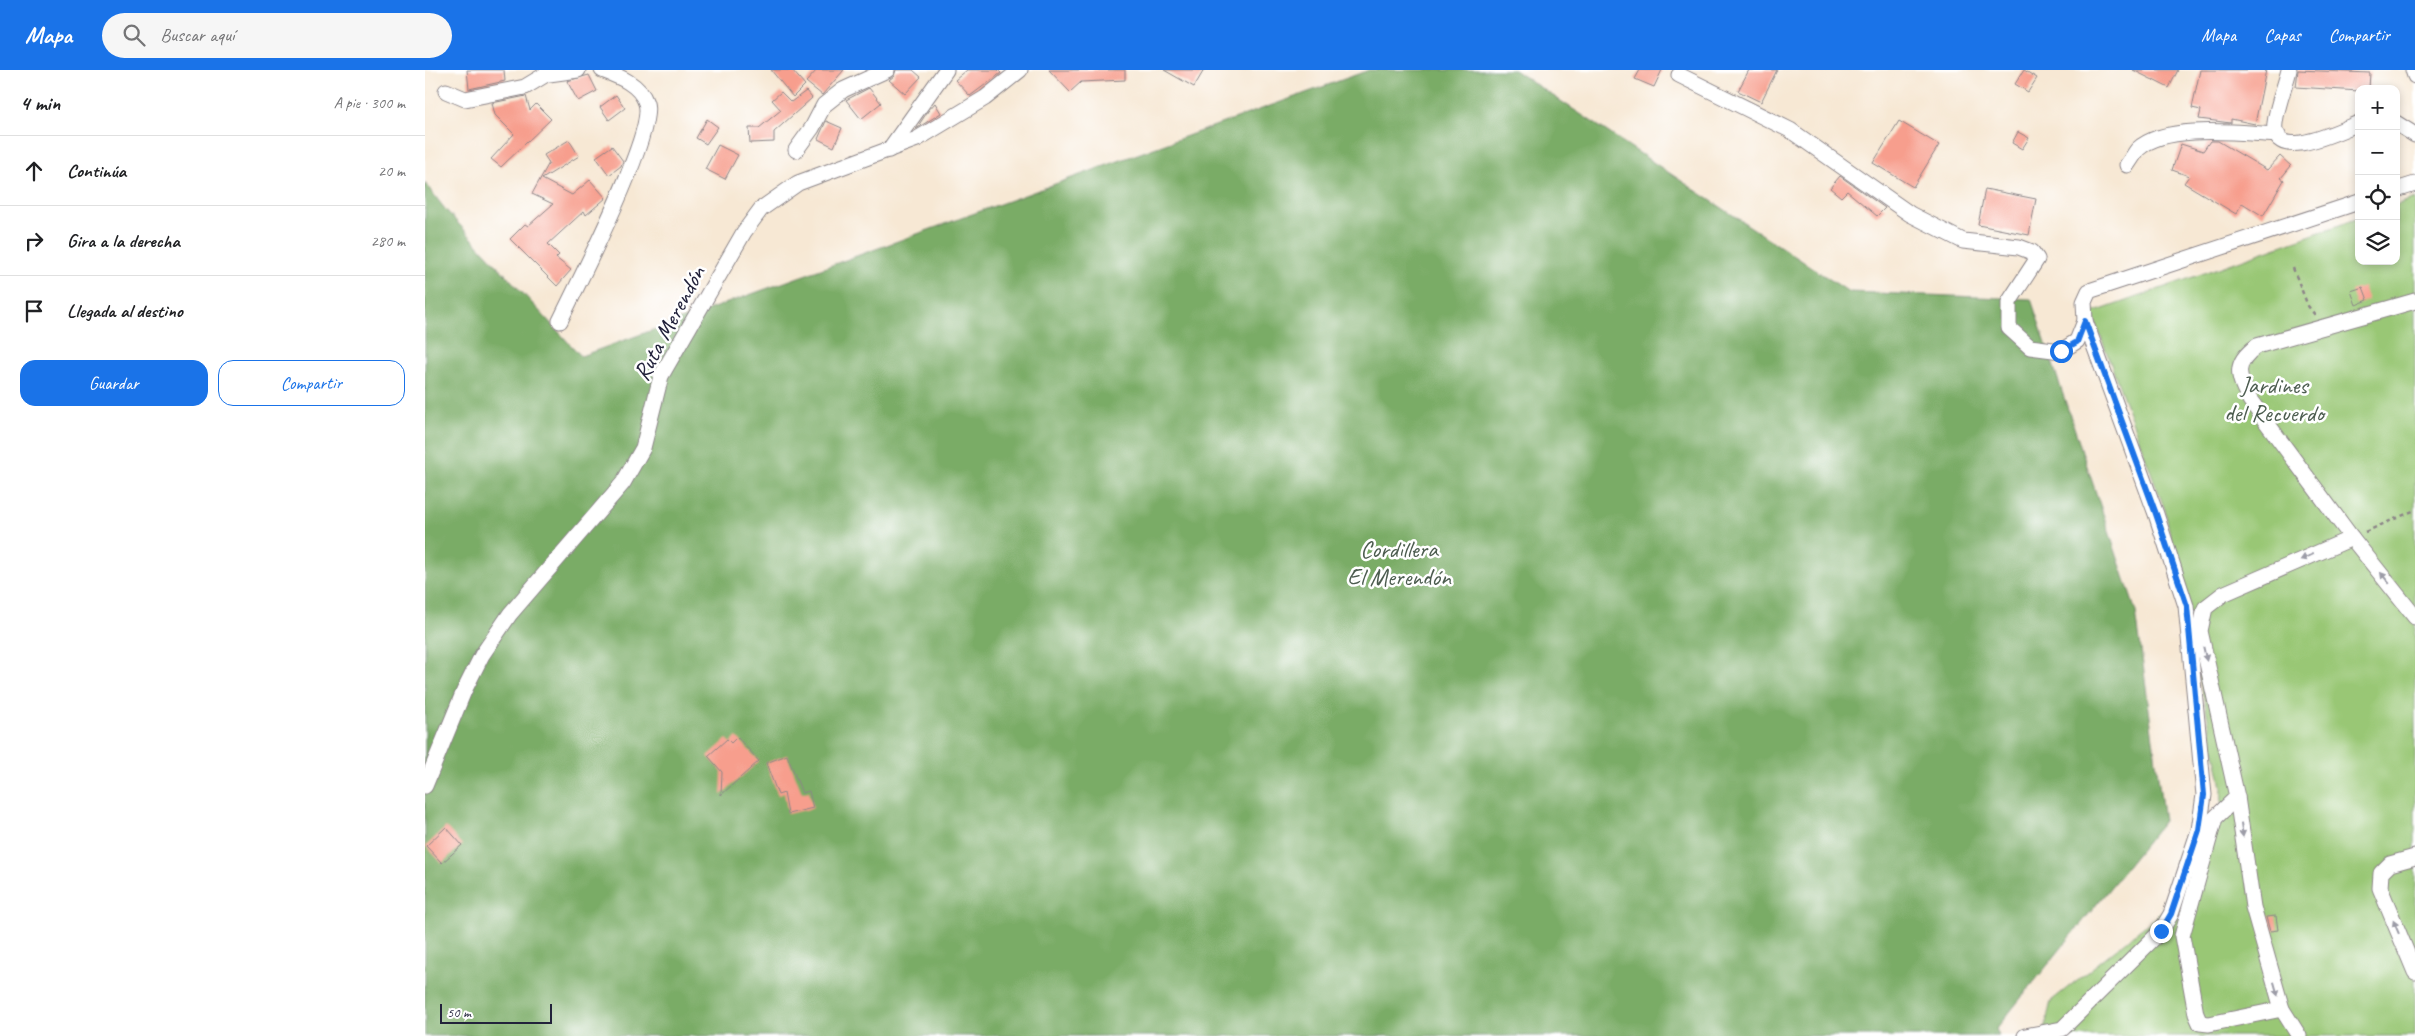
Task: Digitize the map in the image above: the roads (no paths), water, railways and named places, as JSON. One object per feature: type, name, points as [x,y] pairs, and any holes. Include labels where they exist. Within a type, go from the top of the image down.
[{"type":"street","points":[[446,91],[465,99],[525,87],[551,72],[578,70]]},
{"type":"street","points":[[560,321],[635,160],[647,121],[646,102],[638,92],[625,78],[602,70]]},
{"type":"street","points":[[796,150],[812,128],[824,104],[843,90],[887,70]]},
{"type":"street","points":[[889,150],[946,70]]},
{"type":"street","name":"Ruta Merendón","points":[[425,786],[464,691],[482,655],[510,614],[623,483],[643,448],[661,376],[744,232],[761,209],[798,183],[917,139],[985,98],[1020,70]]},
{"type":"street","points":[[2289,70],[2275,124],[2278,135],[2285,143],[2301,144],[2355,124]]},
{"type":"street","points":[[2413,70],[2415,76]]},
{"type":"street","points":[[1679,75],[1790,130],[1911,214],[1963,241],[2019,246],[2032,252],[2037,260],[2009,302],[2009,328],[2030,346],[2061,351],[2077,342],[2085,321]]},
{"type":"street","points":[[2400,126],[2415,135]]},
{"type":"street","points":[[2127,165],[2139,148],[2170,133],[2210,132],[2278,135]]},
{"type":"street","points":[[2400,189],[2415,184]]},
{"type":"street","points":[[2025,1036],[2062,1029],[2161,931],[2171,914],[2199,830],[2204,795],[2187,606],[2156,514],[2085,321],[2084,302],[2089,291],[2355,203]]},
{"type":"street","points":[[2415,301],[2257,346],[2244,355],[2238,369],[2242,384],[2250,400],[2352,538],[2415,617]]},
{"type":"street","points":[[2299,1036],[2282,1009],[2253,908],[2237,797],[2200,631],[2205,608],[2223,594],[2352,538]]},
{"type":"street","points":[[2237,797],[2215,818],[2182,936],[2195,1014],[2200,1023],[2209,1024],[2282,1009]]},
{"type":"street","points":[[2415,857],[2390,864],[2381,874],[2380,888],[2415,972]]},
{"type":"park label","name":"Jardines del Recuerdo","points":[[2274,399]]},
{"type":"park label","name":"Cordillera El Merendón","points":[[1399,563]]}]
